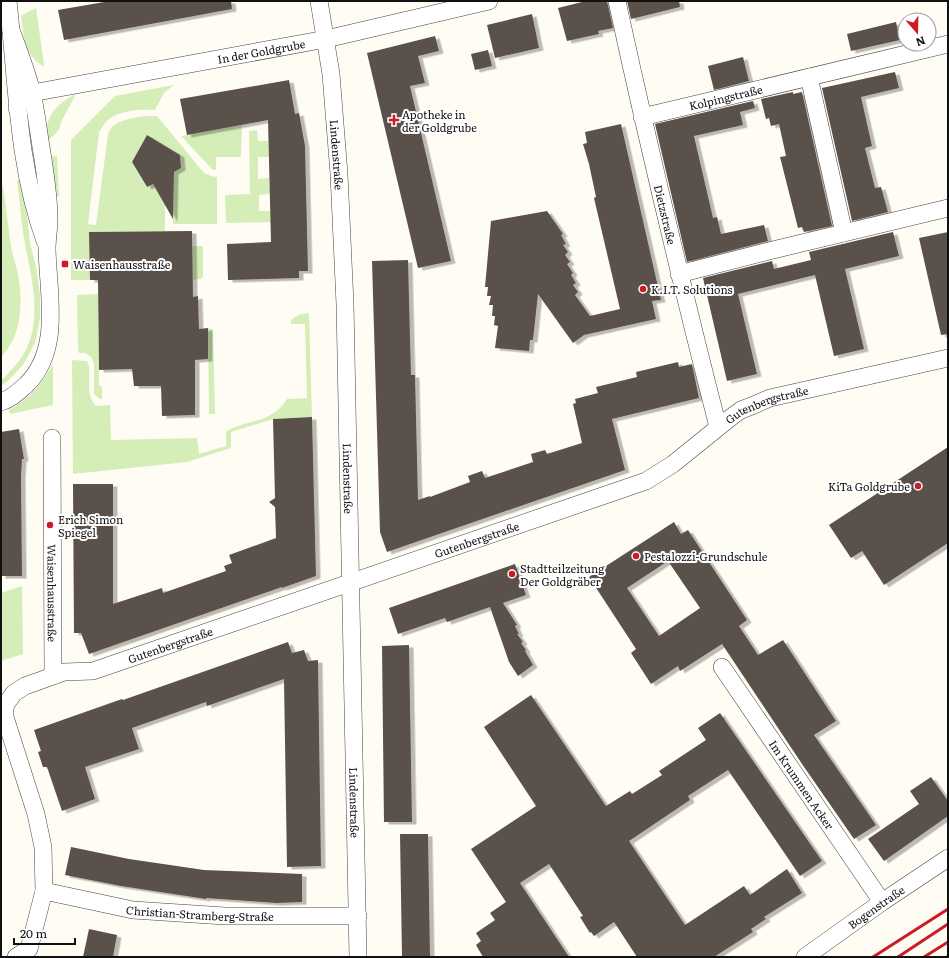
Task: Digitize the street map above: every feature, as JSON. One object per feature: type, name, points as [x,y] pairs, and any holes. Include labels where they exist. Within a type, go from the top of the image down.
[{"type":"street","points":[[8,1],[17,108],[31,197],[47,248]]},
{"type":"street","name":"Lindenstraße","points":[[319,1],[331,74],[340,174],[345,304],[358,957]]},
{"type":"street","name":"In der Goldgrube","points":[[32,93],[326,39],[489,1]]},
{"type":"street","name":"Dietzstraße","points":[[617,1],[642,117],[679,274],[718,427]]},
{"type":"street","points":[[1,402],[12,397],[28,382],[42,362],[48,344],[51,321],[47,248],[49,220],[48,192],[32,93],[11,30]]},
{"type":"street","name":"Kolpingstraße","points":[[642,117],[948,44]]},
{"type":"street","points":[[809,77],[844,233]]},
{"type":"street","points":[[17,108],[24,97],[32,93]]},
{"type":"street","points":[[679,274],[948,208]]},
{"type":"street","name":"Gutenbergstraße","points":[[16,957],[29,949],[44,891],[43,847],[38,822],[2,714],[6,704],[14,693],[26,686],[64,672],[94,671],[646,481],[673,464],[741,410],[770,398],[948,358]]},
{"type":"street","name":"Waisenhausstraße","points":[[52,438],[53,676]]},
{"type":"street","name":"Im Krummen Acker","points":[[722,667],[882,902]]},
{"type":"street","name":"Bogenstraße","points":[[805,957],[882,902],[948,858]]},
{"type":"street","name":"Christian-Stramberg-Straße","points":[[44,891],[133,910],[225,916],[358,916]]},
{"type":"green space","points":[[36,8],[44,67],[32,57],[26,45],[22,24],[21,16]]},
{"type":"green space","points":[[174,85],[164,93],[155,110],[137,110],[114,116],[105,123],[99,132],[88,224],[96,225],[108,134],[110,130],[118,123],[129,119],[157,116],[204,173],[217,177],[217,224],[173,224],[174,172],[181,168],[180,155],[147,135],[132,162],[146,187],[153,184],[165,193],[165,231],[90,232],[90,280],[71,280],[71,140],[115,96]]},
{"type":"green space","points":[[76,94],[61,122],[59,130],[47,142],[47,126],[52,113],[62,102]]},
{"type":"green space","points":[[242,125],[241,157],[216,157],[216,170],[213,170],[181,136]]},
{"type":"green space","points":[[257,130],[258,141],[268,141],[269,157],[258,157],[258,179],[269,178],[270,194],[259,195],[259,211],[270,211],[271,222],[226,223],[225,195],[250,194],[249,131]]},
{"type":"green space","points":[[57,156],[59,196],[53,196],[48,157]]},
{"type":"green space","points":[[23,179],[30,243],[36,267],[40,295],[40,319],[35,343],[23,365],[7,382],[1,385],[1,380],[14,367],[24,353],[34,324],[33,292],[17,180]]},
{"type":"green space","points":[[1,184],[3,186],[11,247],[20,285],[20,307],[17,329],[8,349],[1,357]]},
{"type":"green space","points":[[192,246],[203,246],[203,277],[192,280]]},
{"type":"green space","points":[[98,294],[99,386],[102,386],[102,399],[94,394],[94,364],[91,357],[85,353],[79,353],[78,350],[77,295]]},
{"type":"green space","points":[[309,313],[312,417],[273,419],[231,432],[231,448],[187,462],[73,474],[72,360],[87,361],[90,372],[90,395],[96,406],[110,405],[111,440],[197,438],[199,454],[226,446],[226,433],[228,430],[268,416],[281,407],[287,399],[307,398],[305,324],[291,324],[291,320],[301,314]]},
{"type":"green space","points":[[208,328],[213,329],[215,414],[209,414]]},
{"type":"green space","points":[[53,364],[53,405],[10,414],[9,410],[29,396]]},
{"type":"green space","points":[[22,586],[23,654],[1,661],[1,593]]},
{"type":"building","points":[[110,1],[231,1],[232,9],[64,40],[58,10]]},
{"type":"building","points":[[586,1],[607,1],[613,28],[598,31],[599,34],[567,41],[558,8]]},
{"type":"building","points":[[627,1],[679,1],[680,7],[631,19]]},
{"type":"building","points":[[532,14],[539,48],[495,58],[487,25]]},
{"type":"building","points":[[896,22],[897,26],[897,41],[851,51],[847,34]]},
{"type":"building","points":[[435,36],[439,51],[418,56],[425,83],[410,86],[451,261],[418,268],[367,53]]},
{"type":"building","points":[[488,50],[492,66],[475,70],[471,54]]},
{"type":"building","points":[[743,57],[749,81],[714,90],[708,66]]},
{"type":"building","points":[[895,72],[899,88],[861,97],[872,146],[865,148],[875,188],[881,187],[888,212],[852,221],[822,88]]},
{"type":"building","points":[[289,80],[295,114],[299,113],[305,146],[308,271],[299,271],[299,278],[228,280],[227,244],[271,242],[268,120],[187,135],[180,99]]},
{"type":"building","points":[[793,92],[793,94],[802,92],[832,226],[804,232],[802,227],[798,228],[780,157],[786,156],[779,124],[771,126],[769,118],[766,119],[761,99]]},
{"type":"building","points":[[753,101],[755,108],[740,112],[743,125],[694,136],[713,218],[717,217],[721,234],[764,225],[768,241],[687,262],[655,124]]},
{"type":"building","points":[[621,124],[661,300],[652,301],[656,319],[584,335],[573,343],[538,294],[533,340],[530,340],[529,351],[495,348],[498,326],[494,325],[495,316],[492,316],[493,305],[489,305],[491,296],[487,296],[488,287],[485,287],[491,221],[547,211],[563,234],[561,235],[566,244],[563,245],[568,252],[565,255],[570,262],[567,264],[573,273],[571,275],[576,283],[573,285],[578,292],[575,295],[590,316],[620,309],[594,198],[596,197],[589,164],[583,144],[587,143],[585,132]]},
{"type":"building","points":[[147,135],[180,155],[181,168],[174,172],[173,219],[153,184],[147,187],[132,162]]},
{"type":"building","points":[[192,231],[193,297],[198,296],[199,329],[208,328],[208,359],[195,360],[195,415],[162,416],[161,386],[134,386],[132,369],[99,370],[98,280],[90,280],[89,232]]},
{"type":"building","points":[[893,232],[899,256],[845,269],[864,349],[834,356],[815,275],[738,294],[757,374],[727,381],[703,278],[772,261],[774,269],[811,260],[809,252]]},
{"type":"building","points":[[948,232],[948,334],[941,335],[919,238]]},
{"type":"building","points":[[408,260],[411,375],[415,375],[418,500],[470,482],[468,476],[482,471],[485,478],[533,462],[531,454],[545,450],[547,454],[582,443],[573,404],[576,403],[575,399],[598,393],[596,387],[637,377],[636,372],[678,362],[679,367],[692,364],[699,398],[612,419],[625,470],[387,552],[380,532],[372,261]]},
{"type":"building","points":[[312,417],[316,576],[89,654],[81,633],[74,633],[73,484],[113,484],[113,604],[162,588],[163,593],[226,571],[224,566],[232,563],[229,555],[276,538],[275,507],[269,502],[275,498],[273,419]]},
{"type":"building","points":[[19,429],[24,459],[22,459],[21,476],[22,576],[1,576],[1,432]]},
{"type":"building","name":"KiTa Goldgrube","points":[[948,447],[948,543],[884,585],[862,551],[851,558],[829,525]]},
{"type":"building","points":[[674,522],[681,534],[688,530],[747,620],[739,626],[758,655],[783,640],[836,721],[814,735],[876,825],[854,839],[722,644],[680,671],[678,666],[651,684],[631,653],[636,649],[589,577]],"holes":[[[668,561],[700,608],[659,636],[627,588]]]},
{"type":"building","points":[[515,564],[526,595],[503,603],[517,625],[515,626],[519,634],[517,634],[523,642],[521,643],[533,665],[518,676],[509,662],[490,607],[447,622],[445,618],[398,634],[389,608]]},
{"type":"building","points":[[288,642],[292,653],[304,650],[308,661],[318,660],[321,866],[287,867],[284,679],[207,706],[206,702],[132,728],[139,749],[85,767],[95,799],[62,811],[47,767],[43,767],[38,752],[41,751],[34,730]]},
{"type":"building","points":[[409,645],[412,822],[384,822],[382,646]]},
{"type":"building","points":[[531,695],[606,806],[630,791],[632,794],[662,775],[659,771],[706,740],[698,728],[720,713],[822,861],[800,876],[728,770],[688,796],[690,800],[629,841],[685,925],[744,886],[750,895],[787,869],[802,893],[764,917],[766,919],[751,929],[753,932],[714,957],[637,957],[614,922],[594,936],[591,932],[590,933],[580,917],[583,916],[549,864],[520,883],[569,957],[483,957],[476,945],[481,941],[476,933],[495,920],[490,913],[506,902],[471,849],[536,806],[484,727]]},
{"type":"building","points":[[931,777],[948,801],[948,816],[884,861],[868,839],[919,804],[910,791]]},
{"type":"building","points":[[400,834],[428,834],[430,957],[402,957]]},
{"type":"building","points":[[71,847],[129,859],[204,870],[302,874],[302,902],[277,903],[206,899],[121,886],[65,875]]},
{"type":"building","points":[[89,929],[117,935],[113,957],[83,957]]},
{"type":"railway","points":[[873,957],[948,909]]},
{"type":"railway","points":[[898,957],[948,924]]},
{"type":"railway","points":[[924,957],[948,942]]},
{"type":"place","name":"Apotheke in der Goldgrube","points":[[394,120]]},
{"type":"place","name":"Waisenhausstraße","points":[[65,264]]},
{"type":"place","name":"K.I.T. Solutions","points":[[643,289]]},
{"type":"place","name":"KiTa Goldgrube","points":[[918,486]]},
{"type":"place","name":"Erich Simon Spiegel","points":[[50,525]]},
{"type":"place","name":"Pestalozzi-Grundschule","points":[[636,556]]},
{"type":"place","name":"Stadtteilzeitung Der Goldgräber","points":[[512,574]]}]
